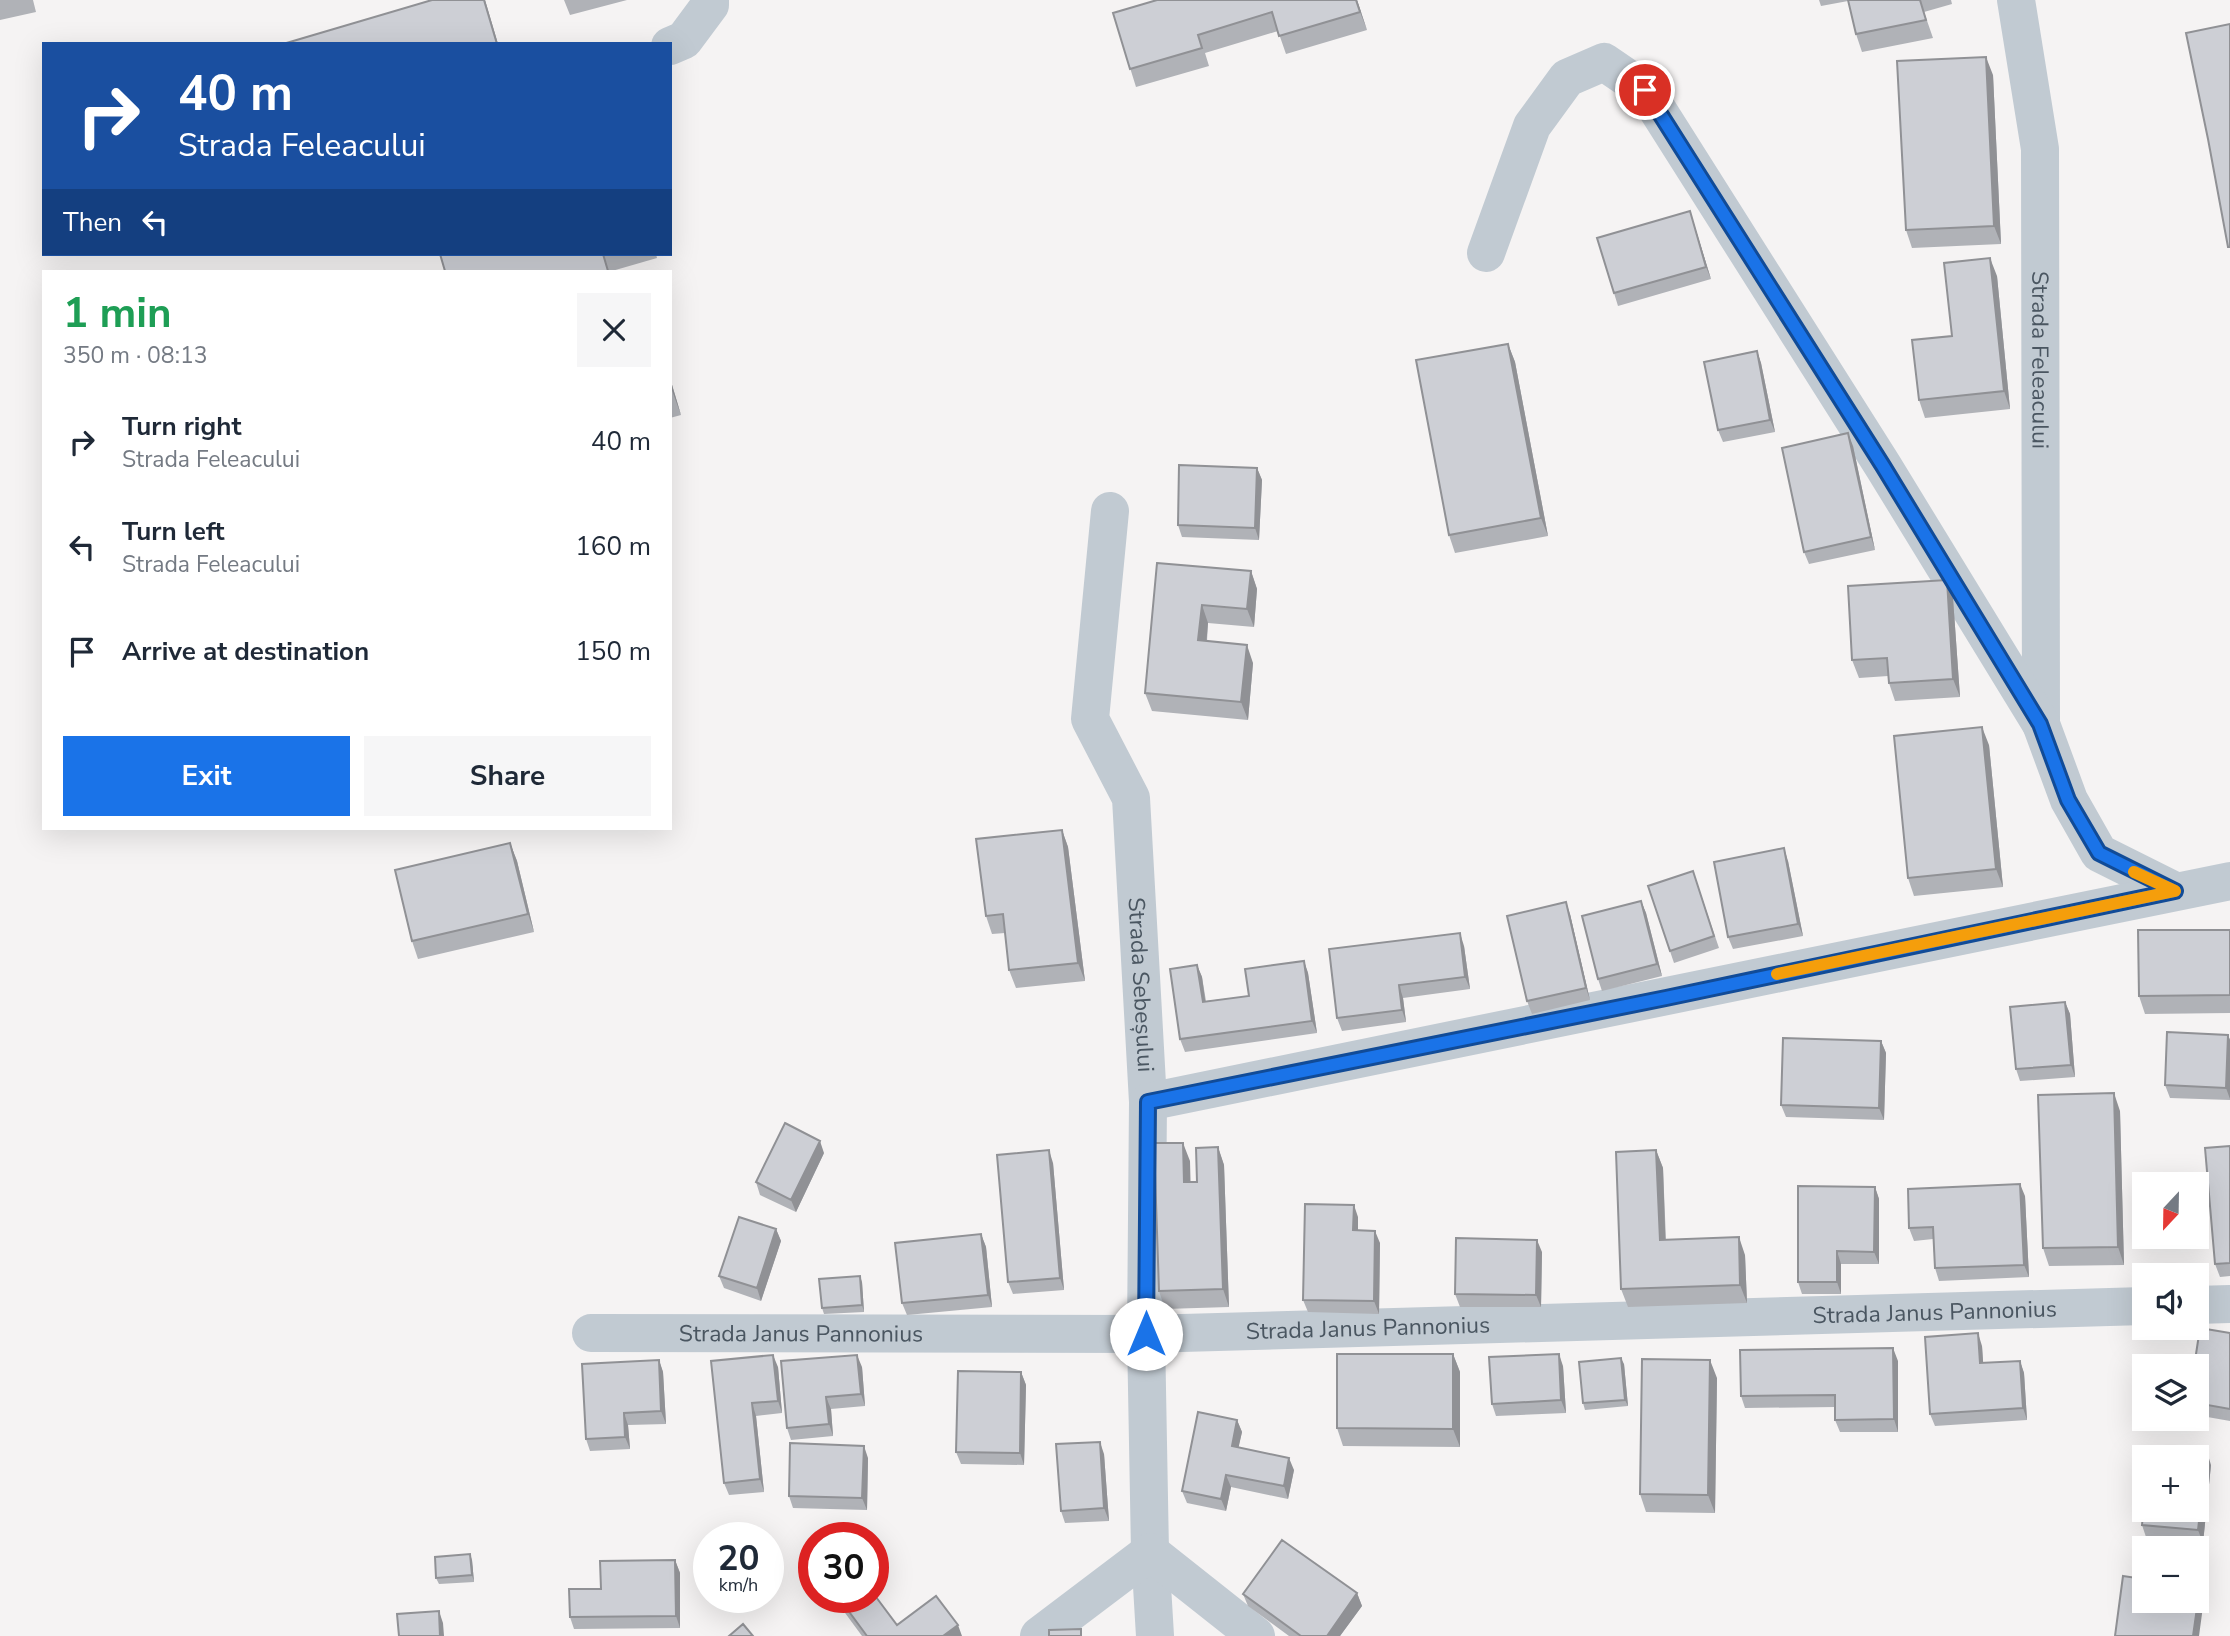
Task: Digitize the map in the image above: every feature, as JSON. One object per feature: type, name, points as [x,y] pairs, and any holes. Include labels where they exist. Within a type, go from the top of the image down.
[{"type":"street","points":[[672,45],[684,40],[710,5],[710,0]]},
{"type":"street","name":"Strada Feleacului","points":[[2016,0],[2040,149],[2040,724]]},
{"type":"street","name":"Strada Feleacului","points":[[1486,253],[1531,126],[1567,78],[1604,62],[1645,90],[1883,466],[2040,724],[2068,800],[2099,853],[2175,891]]},
{"type":"street","name":"Strada Sebeșului","points":[[1110,511],[1090,719],[1131,799],[1148,1102],[1146,1334],[1150,1552],[1155,1636]]},
{"type":"street","points":[[1148,1102],[2230,881]]},
{"type":"street","points":[[2209,1305],[2230,1304]]},
{"type":"street","name":"Strada Janus Pannonius","points":[[591,1333],[1146,1334],[2132,1306]]},
{"type":"street","points":[[1039,1636],[1150,1552],[1256,1636]]},
{"type":"building","points":[[432,0],[484,0],[496,42],[290,42]]},
{"type":"building","points":[[1157,0],[1356,0],[1360,12],[1279,36],[1272,12],[1198,35],[1202,48],[1130,69],[1113,13]]},
{"type":"building","points":[[1848,0],[1920,0],[1926,20],[1856,34]]},
{"type":"building","points":[[2230,24],[2230,247],[2228,247],[2186,33]]},
{"type":"building","points":[[1986,57],[1994,226],[1906,230],[1897,61]]},
{"type":"building","points":[[1690,211],[1706,267],[1614,293],[1597,238]]},
{"type":"building","points":[[441,256],[604,256],[608,270],[445,270]]},
{"type":"building","points":[[1990,258],[2004,391],[1919,400],[1912,340],[1952,336],[1944,263]]},
{"type":"building","points":[[1508,344],[1541,518],[1449,535],[1416,360]]},
{"type":"building","points":[[1757,351],[1770,420],[1718,430],[1704,362]]},
{"type":"building","points":[[1848,433],[1871,537],[1804,552],[1782,448]]},
{"type":"building","points":[[1179,465],[1257,468],[1255,528],[1178,525]]},
{"type":"building","points":[[1157,563],[1251,571],[1247,609],[1202,605],[1198,640],[1247,645],[1241,702],[1145,693]]},
{"type":"building","points":[[1947,580],[1953,679],[1889,683],[1887,658],[1852,660],[1848,586]]},
{"type":"building","points":[[1982,727],[1996,869],[1908,878],[1894,736]]},
{"type":"building","points":[[1062,830],[1078,963],[1009,970],[1003,914],[986,916],[976,839]]},
{"type":"building","points":[[510,843],[528,914],[412,941],[395,870]]},
{"type":"building","points":[[1784,848],[1798,924],[1728,937],[1714,862]]},
{"type":"building","points":[[1693,871],[1714,936],[1670,951],[1648,886]]},
{"type":"building","points":[[1641,901],[1657,964],[1598,979],[1582,916]]},
{"type":"building","points":[[1566,902],[1586,988],[1527,1001],[1507,916]]},
{"type":"building","points":[[2138,930],[2230,930],[2230,995],[2139,996]]},
{"type":"building","points":[[1460,933],[1465,977],[1399,985],[1402,1010],[1337,1018],[1329,949]]},
{"type":"building","points":[[1304,961],[1312,1021],[1180,1039],[1170,969],[1197,965],[1203,1002],[1249,996],[1245,969]]},
{"type":"building","points":[[2065,1002],[2071,1065],[2016,1069],[2010,1007]]},
{"type":"building","points":[[2167,1032],[2228,1035],[2226,1088],[2165,1085]]},
{"type":"building","points":[[1783,1038],[1881,1041],[1879,1108],[1781,1105]]},
{"type":"building","points":[[2114,1093],[2118,1247],[2043,1248],[2038,1095]]},
{"type":"building","points":[[785,1123],[820,1141],[791,1200],[756,1182]]},
{"type":"building","points":[[1154,1143],[1183,1143],[1184,1182],[1197,1182],[1196,1148],[1218,1147],[1223,1289],[1159,1291]]},
{"type":"building","points":[[2230,1146],[2230,1263],[2215,1264],[2205,1148]]},
{"type":"building","points":[[1049,1150],[1060,1278],[1008,1282],[997,1155]]},
{"type":"building","points":[[1656,1150],[1660,1240],[1739,1237],[1740,1285],[1621,1289],[1616,1152]]},
{"type":"building","points":[[2020,1184],[2024,1265],[1935,1268],[1933,1227],[1909,1228],[1908,1189]]},
{"type":"building","points":[[1798,1186],[1875,1187],[1874,1252],[1837,1251],[1837,1282],[1798,1282]]},
{"type":"building","points":[[1305,1204],[1354,1205],[1353,1230],[1375,1231],[1374,1301],[1303,1300]]},
{"type":"building","points":[[739,1217],[776,1229],[757,1288],[719,1276]]},
{"type":"building","points":[[981,1234],[988,1295],[902,1303],[895,1243]]},
{"type":"building","points":[[1456,1238],[1537,1240],[1536,1295],[1455,1294]]},
{"type":"building","points":[[860,1276],[862,1305],[822,1308],[819,1279]]},
{"type":"building","points":[[2209,1330],[2230,1333],[2230,1409],[2209,1405],[2209,1354],[2196,1354],[2198,1340],[2209,1340]]},
{"type":"building","points":[[1978,1333],[1980,1363],[2020,1361],[2023,1408],[1930,1414],[1925,1337]]},
{"type":"building","points":[[1893,1348],[1894,1419],[1835,1420],[1835,1395],[1741,1396],[1740,1350]]},
{"type":"building","points":[[1337,1354],[1453,1354],[1453,1429],[1337,1428]]},
{"type":"building","points":[[1559,1354],[1561,1400],[1492,1404],[1489,1357]]},
{"type":"building","points":[[773,1355],[778,1401],[752,1403],[760,1479],[724,1483],[711,1361]]},
{"type":"building","points":[[857,1355],[861,1394],[826,1397],[829,1424],[787,1428],[781,1361]]},
{"type":"building","points":[[1621,1358],[1625,1400],[1583,1403],[1579,1362]]},
{"type":"building","points":[[1642,1359],[1710,1360],[1708,1495],[1640,1494]]},
{"type":"building","points":[[659,1360],[661,1411],[624,1413],[625,1437],[586,1439],[582,1364]]},
{"type":"building","points":[[958,1371],[1021,1372],[1020,1453],[956,1452]]},
{"type":"building","points":[[1198,1412],[1237,1420],[1232,1446],[1289,1458],[1284,1486],[1226,1475],[1221,1499],[1182,1491]]},
{"type":"building","points":[[1100,1442],[1104,1508],[1061,1511],[1056,1444]]},
{"type":"building","points":[[790,1443],[864,1446],[862,1498],[789,1496]]},
{"type":"building","points":[[2142,1522],[2199,1522],[2198,1530],[2142,1525]]},
{"type":"building","points":[[1282,1540],[1357,1593],[1327,1636],[1301,1636],[1243,1594]]},
{"type":"building","points":[[470,1554],[472,1575],[436,1578],[435,1557]]},
{"type":"building","points":[[675,1560],[676,1616],[570,1617],[569,1589],[601,1589],[600,1561]]},
{"type":"building","points":[[2123,1576],[2132,1577],[2132,1613],[2196,1613],[2193,1636],[2115,1636]]},
{"type":"building","points":[[936,1596],[958,1625],[943,1636],[867,1636],[850,1613],[888,1613],[897,1625]]},
{"type":"building","points":[[439,1611],[440,1636],[399,1636],[397,1614]]},
{"type":"building","points":[[743,1624],[753,1636],[729,1636]]},
{"type":"building","points":[[1081,1629],[1081,1636],[1049,1636],[1049,1630]]},
{"type":"slow traffic","points":[[1777,974],[2175,891],[2134,872]]},
{"type":"route","points":[[1146,1334],[1148,1102],[1666,998],[2175,891],[2099,853],[2068,800],[2040,724],[1883,466],[1645,90]]}]
